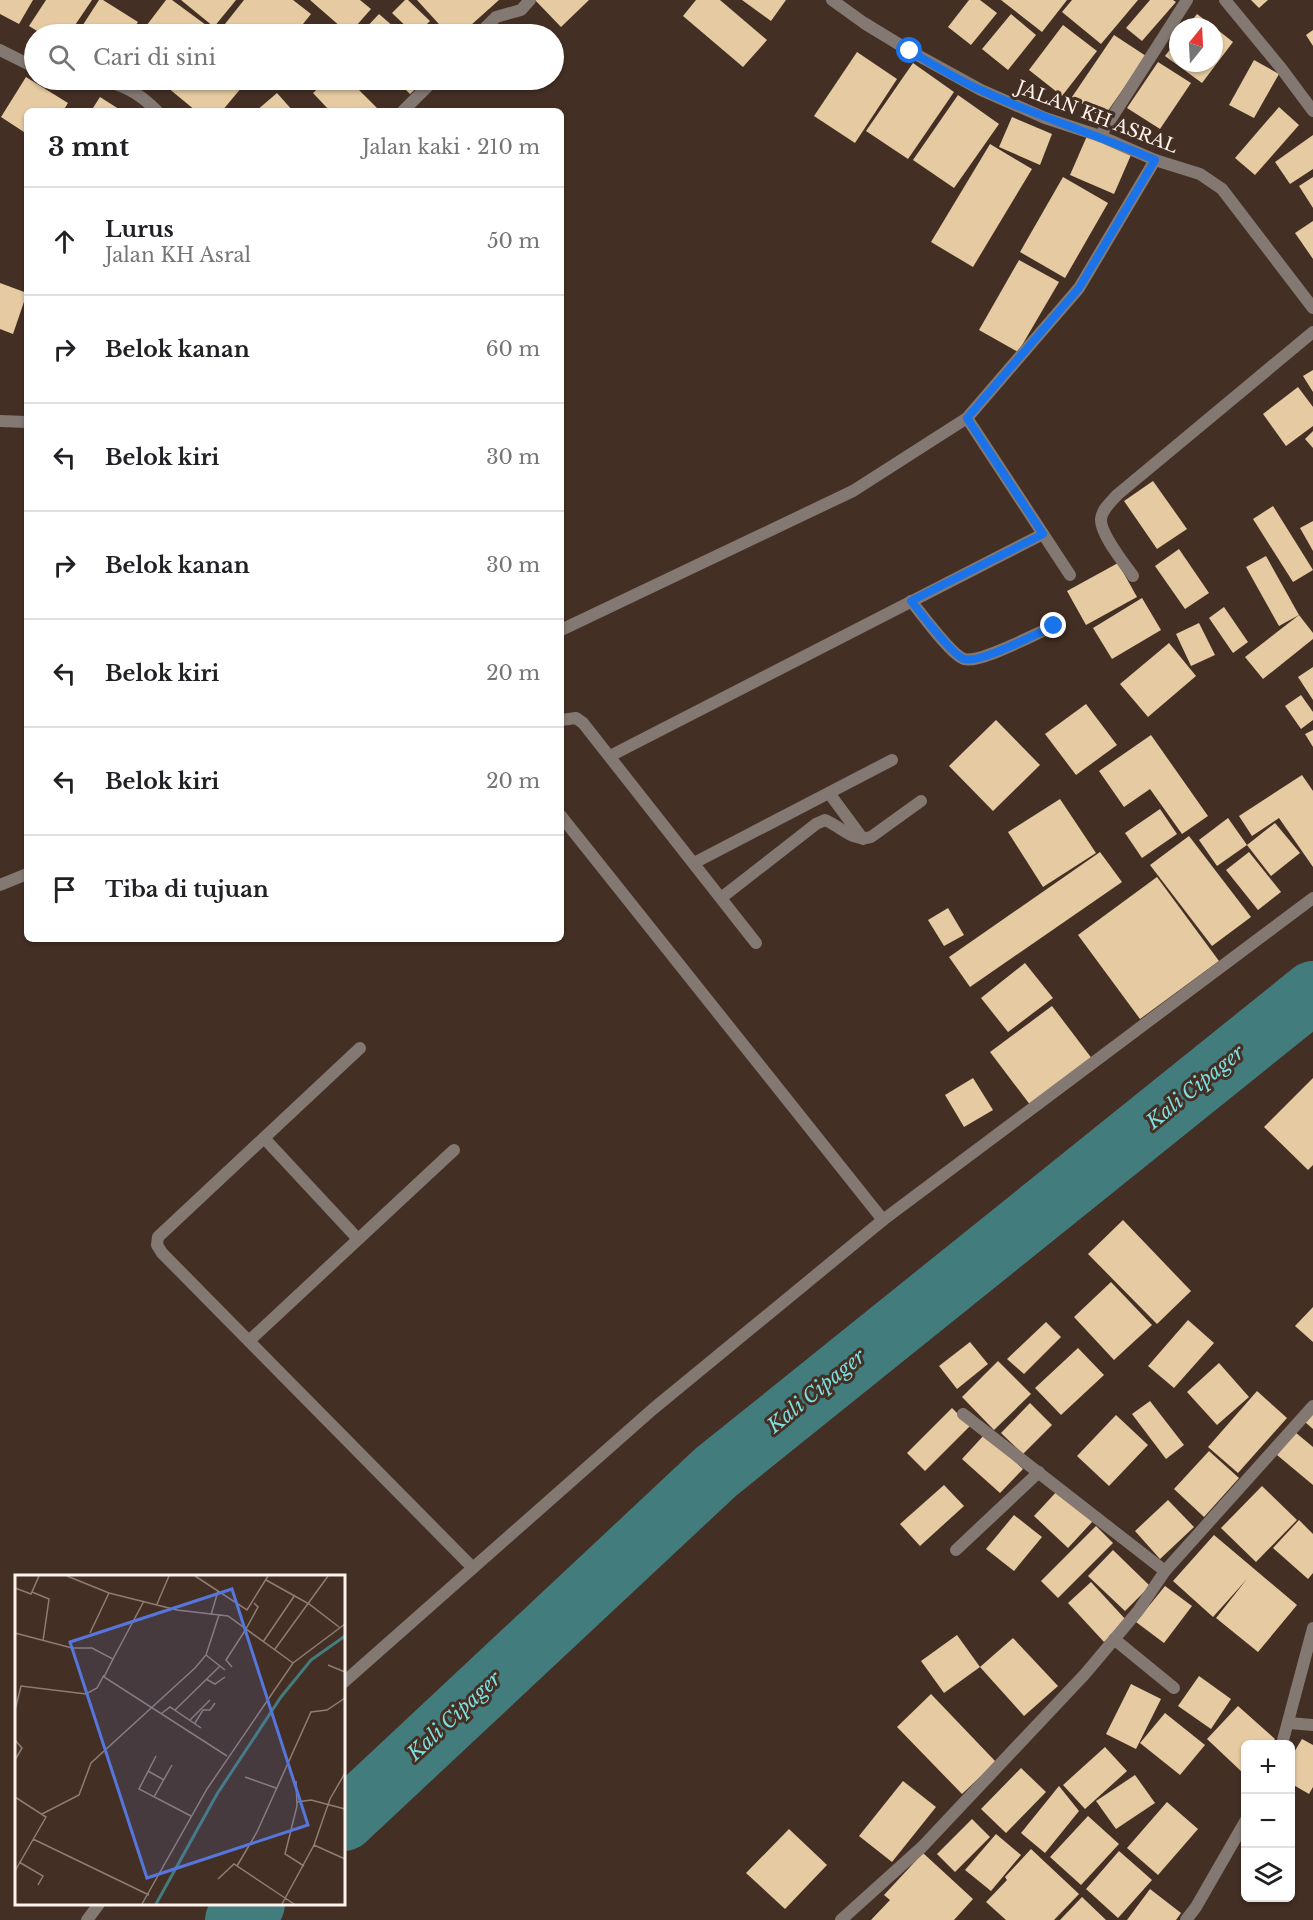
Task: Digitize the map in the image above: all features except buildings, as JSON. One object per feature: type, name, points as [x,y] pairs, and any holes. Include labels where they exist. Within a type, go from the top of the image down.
[{"type":"street","points":[[489,24],[496,17],[521,10],[530,0]]},
{"type":"street","name":"JALAN KH ASRAL","points":[[832,0],[910,51],[981,90],[1045,118],[1100,136],[1155,160],[1200,174],[1222,189],[1313,308]]},
{"type":"street","points":[[1100,136],[1187,0]]},
{"type":"street","points":[[1225,0],[1313,111]]},
{"type":"street","points":[[0,50],[24,62]]},
{"type":"street","points":[[131,90],[143,97],[154,108]]},
{"type":"street","points":[[406,108],[424,90]]},
{"type":"street","points":[[564,629],[853,491],[967,418],[1079,288],[1155,160]]},
{"type":"street","points":[[1133,576],[1103,531],[1101,518],[1106,507],[1117,495],[1313,332]]},
{"type":"street","points":[[967,418],[1070,575]]},
{"type":"street","points":[[0,421],[24,422]]},
{"type":"street","points":[[610,756],[1043,534]]},
{"type":"street","points":[[911,601],[953,652],[964,659],[979,660],[1054,626]]},
{"type":"street","points":[[564,719],[576,717],[610,756],[756,943]]},
{"type":"street","points":[[694,863],[892,760]]},
{"type":"street","points":[[829,793],[863,839]]},
{"type":"street","points":[[721,898],[816,824],[825,820],[835,824],[854,838],[863,839],[871,837],[921,801]]},
{"type":"street","points":[[564,820],[883,1220]]},
{"type":"street","points":[[0,885],[24,875]]},
{"type":"street","points":[[345,1681],[653,1409],[883,1220],[1313,898]]},
{"type":"street","points":[[360,1048],[158,1237],[157,1245],[162,1253],[472,1568]]},
{"type":"street","points":[[264,1138],[358,1239]]},
{"type":"street","points":[[249,1341],[454,1150]]},
{"type":"street","points":[[841,1920],[922,1848],[1085,1674],[1138,1611],[1165,1571],[1313,1406]]},
{"type":"street","points":[[963,1414],[1165,1571]]},
{"type":"street","points":[[956,1550],[1039,1472]]},
{"type":"street","points":[[1283,1740],[1313,1628]]},
{"type":"street","points":[[1114,1639],[1174,1688]]},
{"type":"street","points":[[1289,1723],[1313,1725]]},
{"type":"street","points":[[1186,1920],[1196,1907],[1241,1827]]},
{"type":"street","points":[[87,1920],[98,1905]]},
{"type":"waterway","name":"Kali Cipager","points":[[345,1819],[716,1472],[1313,992]]},
{"type":"waterway","name":"Kali Cipager","points":[[236,1920],[253,1905]]},
{"type":"route","points":[[910,51],[981,90],[1045,118],[1100,136],[1155,160],[1079,288],[967,418],[1043,534],[911,601],[953,652],[964,659],[979,660],[1054,626]]}]
